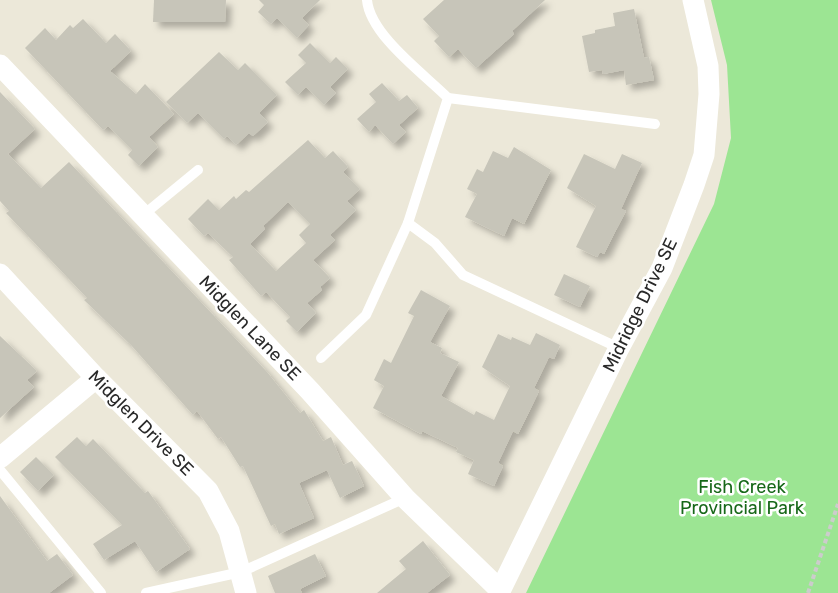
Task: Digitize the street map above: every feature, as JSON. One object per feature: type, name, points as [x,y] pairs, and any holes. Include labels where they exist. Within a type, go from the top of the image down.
[{"type":"street","name":"Midridge Drive SE","points":[[499,592],[619,348],[662,268],[704,155],[709,117],[708,66],[693,0]]},
{"type":"street","name":"Midglen Lane SE","points":[[0,65],[310,391],[405,498],[499,592]]},
{"type":"street","name":"Midglen Drive SE","points":[[0,274],[96,378],[208,491],[229,531],[246,593]]},
{"type":"street","points":[[0,458],[96,378]]},
{"type":"lane","points":[[367,0],[368,12],[379,31],[448,99],[655,124]]},
{"type":"lane","points":[[321,358],[366,315],[408,223],[448,99]]},
{"type":"lane","points":[[142,216],[198,170]]},
{"type":"lane","points":[[408,223],[435,243],[463,275],[619,348]]},
{"type":"lane","points":[[0,470],[101,593]]},
{"type":"lane","points":[[146,593],[241,572],[405,498]]},
{"type":"path","points":[[808,593],[838,504]]},
{"type":"green space","name":"Fish Creek Provincial Park","points":[[711,0],[838,0],[838,593],[526,593],[714,204],[731,138],[727,65]]},
{"type":"building","points":[[154,0],[226,0],[225,22],[153,22]]},
{"type":"building","points":[[259,0],[320,0],[302,18],[309,25],[297,38],[277,18],[271,24],[258,12],[264,5]]},
{"type":"building","points":[[444,0],[545,0],[512,31],[514,34],[476,68],[458,49],[449,57],[434,41],[439,36],[423,19]]},
{"type":"building","points":[[634,9],[644,58],[649,57],[654,80],[626,85],[624,70],[603,74],[602,70],[589,72],[582,36],[595,33],[595,30],[615,26],[613,13]]},
{"type":"building","points":[[83,19],[106,43],[115,34],[131,51],[110,71],[136,94],[145,84],[174,114],[149,137],[158,147],[139,166],[128,155],[132,150],[108,126],[103,130],[25,48],[45,28],[56,40],[70,25],[73,28]]},
{"type":"building","points":[[310,43],[330,63],[336,57],[348,69],[330,87],[336,93],[324,105],[306,87],[298,95],[285,82],[306,63],[298,55]]},
{"type":"building","points":[[219,52],[238,70],[245,63],[277,95],[259,113],[268,122],[253,136],[249,133],[236,145],[227,136],[224,139],[198,113],[187,123],[166,102]]},
{"type":"building","points":[[382,83],[399,101],[407,95],[418,108],[399,125],[406,132],[393,144],[375,125],[369,132],[357,119],[376,102],[369,94]]},
{"type":"building","points":[[0,92],[35,129],[8,154],[41,188],[69,162],[267,372],[300,413],[304,410],[323,441],[331,437],[343,465],[352,461],[364,486],[340,498],[327,470],[299,483],[314,518],[279,534],[275,524],[271,526],[243,466],[240,467],[221,437],[218,439],[197,411],[193,415],[131,345],[84,300],[87,298],[6,213],[9,211],[0,201]]},
{"type":"building","points":[[308,140],[325,158],[333,151],[348,167],[343,172],[360,189],[347,201],[356,210],[330,235],[335,240],[313,260],[330,278],[320,287],[322,290],[307,303],[316,313],[297,332],[286,321],[290,317],[266,292],[261,296],[229,260],[233,257],[208,233],[204,236],[188,219],[208,199],[219,210],[234,196],[236,199],[246,190],[249,192]],"holes":[[[288,202],[310,224],[299,235],[306,243],[276,271],[250,244],[265,229],[263,226]]]},
{"type":"building","points":[[514,147],[551,170],[524,224],[512,218],[504,236],[465,217],[477,194],[467,189],[477,169],[483,172],[493,151],[508,158]]},
{"type":"building","points":[[584,154],[615,169],[622,154],[642,163],[621,209],[626,211],[604,254],[600,252],[597,257],[576,247],[596,206],[567,188]]},
{"type":"building","points":[[564,274],[590,286],[580,307],[554,295]]},
{"type":"building","points":[[421,290],[450,306],[430,342],[442,348],[440,353],[459,362],[441,396],[474,415],[476,411],[494,420],[510,386],[482,367],[498,334],[530,345],[536,333],[560,345],[554,359],[549,357],[534,388],[539,391],[518,434],[513,431],[498,463],[503,466],[494,486],[468,474],[474,460],[456,452],[458,448],[422,431],[421,434],[373,408],[384,386],[374,380],[384,359],[391,363],[414,316],[408,313]]},
{"type":"building","points":[[0,336],[37,371],[27,380],[34,387],[0,418]]},
{"type":"building","points":[[77,437],[86,446],[93,439],[145,493],[148,491],[190,549],[156,572],[135,541],[104,560],[93,544],[122,525],[55,457]]},
{"type":"building","points":[[36,457],[54,475],[38,491],[20,472]]},
{"type":"building","points":[[0,496],[47,561],[57,554],[73,575],[49,593],[0,593]]},
{"type":"building","points":[[423,541],[450,575],[427,593],[377,593],[406,569],[399,561]]},
{"type":"building","points":[[315,554],[326,576],[300,589],[302,593],[275,593],[268,576]]}]
